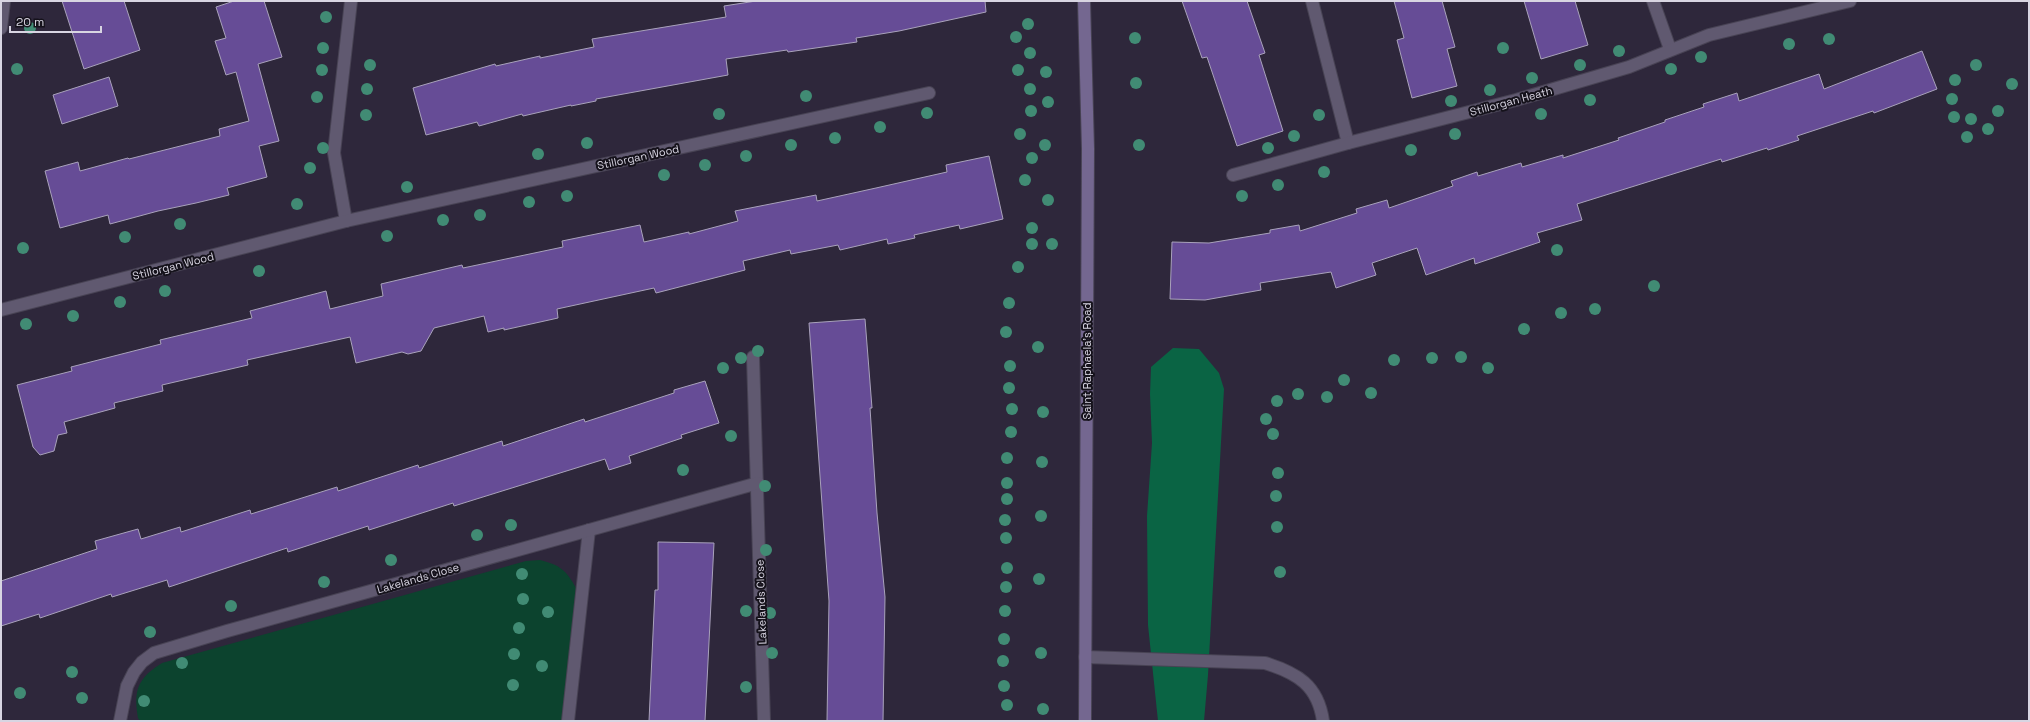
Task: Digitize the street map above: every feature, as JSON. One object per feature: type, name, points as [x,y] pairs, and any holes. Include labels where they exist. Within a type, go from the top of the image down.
[{"type":"street","points":[[1,28],[4,1]]},
{"type":"street","points":[[346,221],[334,153],[351,1]]},
{"type":"street","name":"Saint Raphaela’s Road","points":[[1084,1],[1088,149],[1085,721]]},
{"type":"street","points":[[1312,1],[1348,143]]},
{"type":"street","points":[[1653,1],[1670,49]]},
{"type":"street","name":"Stillorgan Heath","points":[[1233,175],[1348,143],[1523,98],[1629,67],[1670,49],[1709,35],[1850,1]]},
{"type":"street","name":"Stillorgan Wood","points":[[1,310],[346,221],[929,93]]},
{"type":"street","name":"Lakelands Close","points":[[753,357],[764,721]]},
{"type":"street","name":"Lakelands Close","points":[[120,721],[127,686],[134,672],[142,662],[154,654],[235,629],[758,483]]},
{"type":"street","points":[[568,721],[589,530]]},
{"type":"street","points":[[1085,657],[1265,663],[1285,669],[1300,678],[1312,689],[1318,700],[1323,721]]},
{"type":"green space","points":[[1173,348],[1199,349],[1219,373],[1224,389],[1208,675],[1204,721],[1158,721],[1148,625],[1147,516],[1152,443],[1150,394],[1151,367]]},
{"type":"green space","points":[[540,560],[558,566],[562,569],[576,588],[562,721],[140,721],[138,718],[136,700],[139,686],[147,674],[162,663],[526,561]]},
{"type":"building","points":[[62,1],[124,1],[140,50],[84,69]]},
{"type":"building","points":[[234,1],[264,1],[282,57],[258,64],[279,141],[259,146],[267,177],[227,188],[229,195],[158,211],[110,224],[108,215],[60,228],[45,171],[78,162],[80,171],[128,158],[129,159],[220,136],[219,129],[249,121],[236,72],[226,75],[215,41],[226,38],[216,7]]},
{"type":"building","points":[[756,1],[985,1],[986,12],[899,31],[856,38],[857,42],[726,59],[728,75],[596,99],[596,101],[523,116],[522,114],[479,126],[477,122],[426,135],[413,88],[495,64],[496,66],[540,56],[540,58],[594,47],[592,39],[726,17],[724,6]]},
{"type":"building","points":[[1182,1],[1247,1],[1265,53],[1259,55],[1283,131],[1237,146],[1207,57],[1202,58]]},
{"type":"building","points":[[1394,1],[1442,1],[1455,47],[1447,49],[1457,86],[1412,98],[1397,40],[1404,38]]},
{"type":"building","points":[[1524,1],[1575,1],[1588,45],[1541,59]]},
{"type":"building","points":[[1922,51],[1937,89],[1874,113],[1873,111],[1797,136],[1799,140],[1768,150],[1767,148],[1722,162],[1721,159],[1577,204],[1582,220],[1537,233],[1540,242],[1475,264],[1474,258],[1426,275],[1417,248],[1372,263],[1376,275],[1336,288],[1331,272],[1260,283],[1261,290],[1205,300],[1170,299],[1172,242],[1209,243],[1270,233],[1270,230],[1299,225],[1300,231],[1357,213],[1356,209],[1387,200],[1389,208],[1453,186],[1451,181],[1477,172],[1478,176],[1521,163],[1522,167],[1563,155],[1563,158],[1619,140],[1618,138],[1704,107],[1703,104],[1737,93],[1739,101],[1819,74],[1824,89]]},
{"type":"building","points":[[109,77],[118,106],[62,124],[53,95]]},
{"type":"building","points":[[989,156],[1003,219],[960,229],[959,225],[914,235],[915,238],[888,244],[887,239],[840,250],[838,245],[791,254],[790,250],[743,261],[745,270],[656,293],[654,288],[557,309],[558,318],[504,330],[504,328],[488,332],[484,316],[434,328],[421,351],[408,354],[402,352],[356,363],[350,337],[247,360],[248,365],[162,385],[163,391],[114,403],[115,408],[64,422],[67,433],[58,435],[54,451],[40,455],[33,447],[17,385],[72,371],[71,367],[161,344],[160,340],[252,318],[250,311],[326,291],[330,309],[383,296],[381,284],[462,265],[463,268],[563,247],[562,241],[640,225],[644,242],[689,232],[689,234],[738,221],[735,211],[816,195],[817,201],[947,172],[946,165]]},
{"type":"building","points":[[865,319],[872,408],[870,408],[877,513],[885,597],[883,721],[827,721],[829,601],[809,323]]},
{"type":"building","points":[[705,381],[719,423],[681,435],[682,438],[629,456],[631,463],[609,470],[605,459],[454,506],[453,503],[369,530],[368,526],[288,552],[287,548],[169,587],[167,580],[112,597],[111,594],[40,618],[39,614],[1,626],[1,581],[97,549],[95,541],[138,529],[141,539],[180,527],[181,532],[250,510],[251,514],[337,487],[338,491],[418,465],[419,468],[502,441],[503,446],[584,419],[585,422],[674,393],[674,390]]},
{"type":"building","points":[[658,542],[714,543],[705,721],[649,721],[655,590],[658,590]]}]
